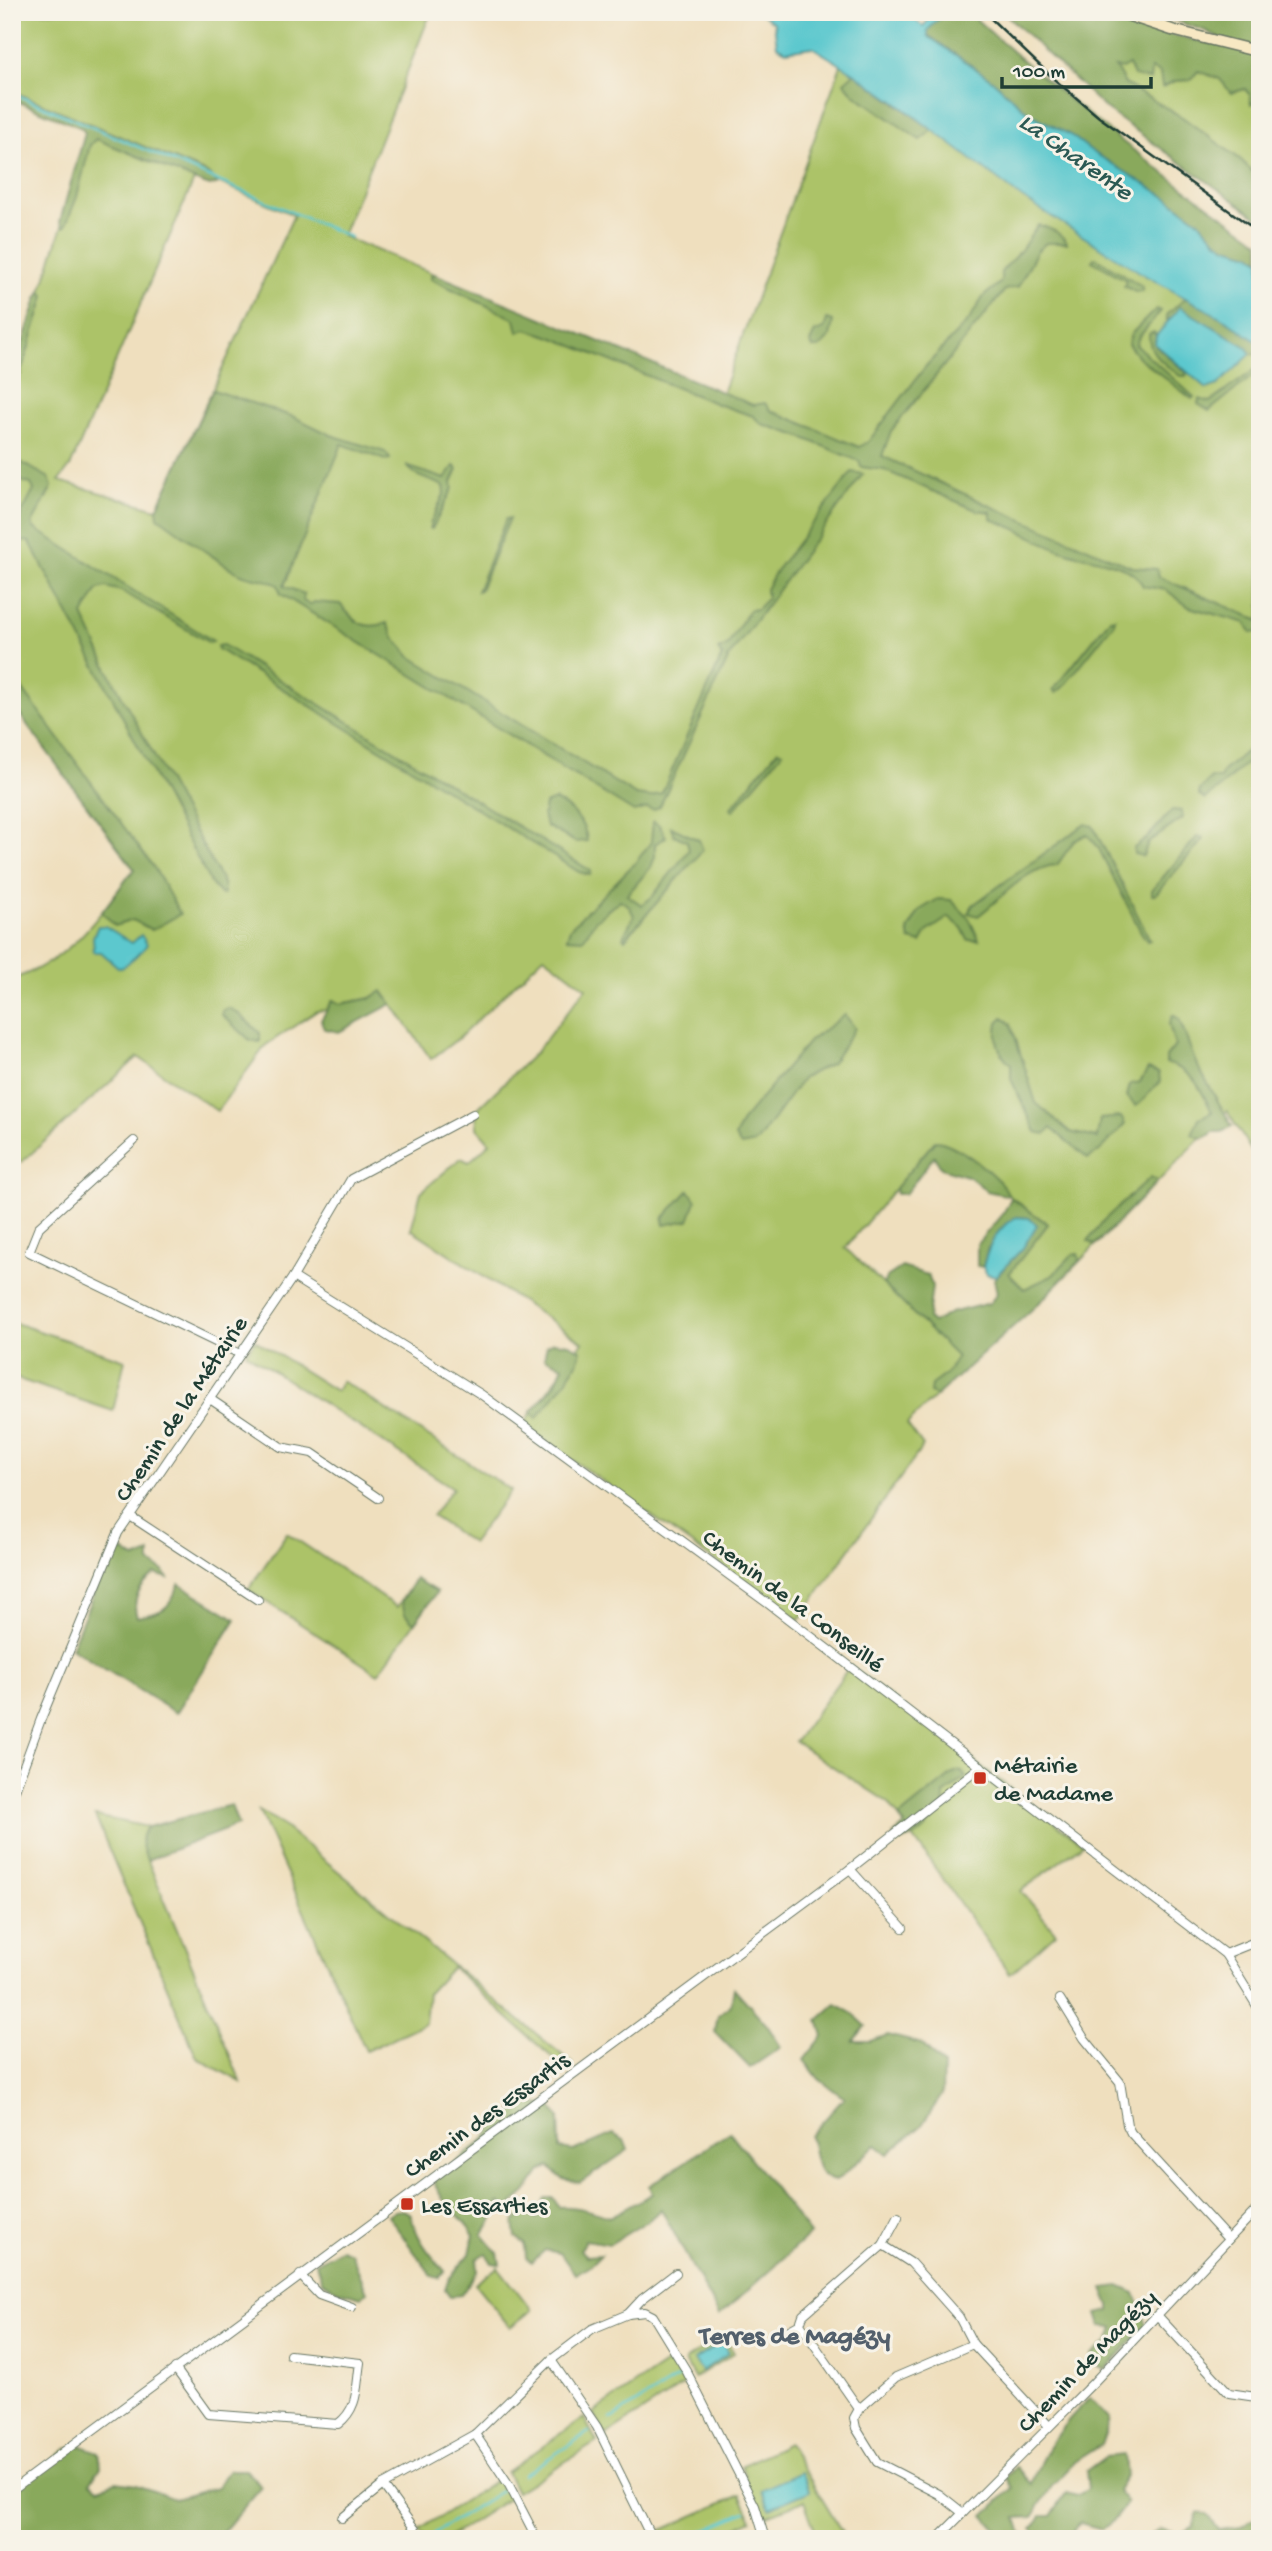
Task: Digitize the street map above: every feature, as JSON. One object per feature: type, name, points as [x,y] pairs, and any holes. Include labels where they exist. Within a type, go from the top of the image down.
[{"type":"main road","points":[[1118,12],[1172,30],[1260,52]]},
{"type":"street","name":"Chemin de la Métairie","points":[[12,1798],[41,1719],[118,1533],[293,1277],[351,1179],[473,1114]]},
{"type":"street","points":[[134,1140],[39,1227],[29,1252],[240,1354]]},
{"type":"street","name":"Chemin de la Conseillé","points":[[293,1277],[482,1395],[770,1605],[1225,1954]]},
{"type":"street","points":[[210,1399],[281,1447],[312,1453],[377,1498]]},
{"type":"street","points":[[130,1516],[258,1600]]},
{"type":"street","name":"Chemin des Essartis","points":[[12,2490],[850,1869],[981,1766]]},
{"type":"street","points":[[850,1869],[903,1928]]},
{"type":"street","points":[[1260,1940],[1225,1954],[1260,2011]]},
{"type":"street","points":[[1059,1999],[1084,2038],[1120,2082],[1127,2125],[1131,2133],[1228,2239]]},
{"type":"street","name":"Chemin de Magézy","points":[[937,2539],[1260,2206]]},
{"type":"street","points":[[782,2334],[800,2324],[803,2315],[883,2245],[898,2217]]},
{"type":"street","points":[[883,2245],[911,2263],[959,2317],[972,2344],[1049,2426]]},
{"type":"street","points":[[628,2314],[676,2273]]},
{"type":"street","points":[[300,2275],[319,2295],[352,2308]]},
{"type":"street","points":[[342,2518],[383,2485],[475,2434],[551,2360],[592,2329],[628,2314],[645,2312],[653,2316],[685,2370],[755,2506],[765,2539]]},
{"type":"street","points":[[1157,2315],[1229,2393],[1256,2397],[1260,2395]]},
{"type":"street","points":[[800,2324],[859,2409]]},
{"type":"street","points":[[963,2513],[939,2494],[877,2462],[856,2428],[854,2418],[859,2409],[896,2377],[972,2344]]},
{"type":"street","points":[[175,2368],[208,2413],[338,2424],[350,2415],[360,2363],[290,2355]]},
{"type":"street","points":[[551,2360],[597,2427],[652,2539]]},
{"type":"street","points":[[475,2434],[509,2485],[537,2539]]},
{"type":"street","points":[[383,2485],[422,2539]]},
{"type":"green space","points":[[12,12],[431,12],[342,236],[722,393],[841,65],[898,69],[1260,298],[1260,1165],[1227,1111],[1038,1304],[1009,1274],[1048,1224],[934,1142],[845,1248],[968,1365],[907,1424],[923,1446],[799,1620],[523,1425],[583,1342],[411,1229],[421,1192],[461,1158],[469,1162],[490,1143],[477,1128],[476,1110],[536,1052],[586,988],[544,956],[460,1037],[431,1059],[383,991],[371,998],[340,1004],[333,1000],[326,1010],[317,1011],[266,1045],[217,1111],[138,1057],[22,1162],[12,1159],[12,979],[52,961],[68,949],[95,920],[134,869],[12,704],[12,383],[93,129],[12,94]],"holes":[[[197,173],[294,215],[157,509],[59,481],[71,465]]]},
{"type":"green space","points":[[934,12],[968,12],[1110,132],[1260,242],[1260,260],[1216,240],[1199,221],[1169,199],[1072,136],[1029,113],[992,80],[928,35],[923,27]]},
{"type":"green space","points":[[1003,12],[1079,12],[1092,18],[1213,44],[1221,39],[1206,31],[1149,12],[1260,12],[1260,46],[1251,53],[1260,55],[1260,102],[1251,104],[1250,95],[1245,89],[1231,93],[1220,79],[1198,71],[1190,80],[1175,81],[1162,87],[1160,73],[1151,69],[1150,80],[1134,76],[1129,65],[1122,69],[1115,67],[1125,84],[1182,117],[1241,160],[1260,179],[1260,219],[1107,110]]},
{"type":"green space","points":[[1129,64],[1150,79],[1151,69],[1160,73],[1163,87],[1175,81],[1190,80],[1198,71],[1220,79],[1231,93],[1245,89],[1250,95],[1251,104],[1260,102],[1260,179],[1241,160],[1182,117],[1125,84],[1114,66]]},
{"type":"green space","points":[[854,73],[933,130],[920,140],[854,94],[844,82]]},
{"type":"green space","points":[[12,91],[207,173],[217,184],[210,186],[201,183],[96,139],[90,145],[77,197],[65,227],[62,226],[60,221],[85,133],[82,128],[12,99]]},
{"type":"green space","points":[[1038,225],[1055,231],[1067,243],[1046,243],[1037,251],[1018,287],[1005,290],[891,431],[882,456],[1132,567],[1157,569],[1159,577],[1260,621],[1260,633],[1251,632],[1246,623],[1189,607],[1166,590],[1143,586],[1137,577],[1118,565],[1061,550],[991,519],[991,512],[976,510],[884,470],[861,467],[859,461],[762,424],[753,416],[549,336],[526,329],[518,332],[515,319],[431,279],[431,275],[435,274],[753,405],[765,403],[770,410],[859,447],[868,442],[926,366],[969,320],[984,296],[1001,282],[1001,272],[1021,250]]},
{"type":"green space","points":[[1095,257],[1142,286],[1142,291],[1135,292],[1124,286],[1126,280],[1092,261]]},
{"type":"green space","points":[[41,291],[45,295],[44,300],[12,400],[12,376]]},
{"type":"green space","points":[[1186,298],[1229,322],[1260,344],[1260,355],[1251,354],[1245,346],[1180,308],[1167,321],[1166,315]]},
{"type":"green space","points":[[1156,309],[1161,311],[1139,337],[1136,345],[1194,397],[1192,399],[1138,357],[1128,344],[1131,334]]},
{"type":"green space","points":[[827,319],[833,321],[830,337],[819,348],[813,348],[810,342],[815,332],[824,329]]},
{"type":"green space","points":[[1154,332],[1155,345],[1186,372],[1186,376],[1180,376],[1154,353],[1149,334]]},
{"type":"green space","points":[[1260,366],[1260,374],[1250,378],[1209,411],[1198,404],[1199,399],[1210,402]]},
{"type":"green space","points":[[213,390],[294,417],[331,435],[385,452],[390,459],[386,460],[342,444],[284,586],[304,594],[303,601],[310,605],[314,602],[340,604],[360,623],[372,626],[387,623],[395,639],[411,657],[636,795],[651,797],[662,793],[722,656],[718,650],[727,646],[749,610],[757,609],[767,599],[766,589],[776,571],[852,472],[863,474],[729,657],[660,806],[653,810],[647,808],[634,812],[281,594],[278,585],[237,572],[158,517],[157,509]]},
{"type":"green space","points":[[12,457],[49,478],[52,487],[32,524],[34,528],[213,641],[210,643],[121,591],[106,587],[98,589],[83,615],[110,674],[223,883],[224,894],[221,895],[211,884],[30,542],[23,541],[12,560],[12,532],[34,490],[31,484],[12,478]]},
{"type":"green space","points":[[406,466],[445,479],[454,466],[458,469],[452,482],[453,488],[432,529],[430,524],[445,492],[444,486],[418,476]]},
{"type":"green space","points":[[510,518],[480,590],[477,591],[506,519]]},
{"type":"green space","points":[[1115,618],[1114,623],[1056,693],[1053,690],[1110,619]]},
{"type":"green space","points":[[223,645],[591,871],[590,875],[579,872],[218,649],[217,646]]},
{"type":"green space","points":[[12,675],[155,869],[180,914],[152,930],[133,920],[115,926],[102,912],[134,869],[12,704]]},
{"type":"green space","points":[[1260,740],[1260,752],[1205,799],[1199,795],[1211,778],[1220,779],[1223,771]]},
{"type":"green space","points":[[778,750],[783,752],[733,811],[730,809]]},
{"type":"green space","points":[[555,800],[577,817],[584,828],[587,841],[575,842],[546,826],[543,815],[545,804]]},
{"type":"green space","points":[[1172,810],[1181,811],[1183,818],[1148,843],[1143,856],[1134,854],[1134,848],[1147,838]]},
{"type":"green space","points":[[653,821],[660,826],[666,837],[655,844],[655,857],[651,867],[627,895],[642,905],[652,897],[689,850],[687,841],[674,835],[671,827],[699,840],[703,850],[625,939],[623,937],[634,916],[629,906],[620,900],[595,921],[583,939],[567,938],[570,928],[636,862],[651,842]]},
{"type":"green space","points":[[1085,824],[1093,826],[1150,940],[1147,941],[1141,932],[1098,847],[1087,834],[1074,841],[1057,865],[1035,871],[1025,877],[978,916],[968,913],[973,905]]},
{"type":"green space","points":[[1198,836],[1203,838],[1201,842],[1155,895],[1152,895],[1152,890]]},
{"type":"green space","points":[[938,899],[951,900],[969,918],[979,940],[968,940],[962,928],[949,917],[927,932],[921,943],[910,940],[908,930],[920,910]]},
{"type":"green space","points":[[382,991],[392,1004],[339,1032],[324,1029],[321,1020],[333,1000],[341,1004],[371,998]]},
{"type":"green space","points":[[229,1008],[260,1033],[260,1042],[250,1040],[222,1015],[223,1010]]},
{"type":"green space","points":[[845,1015],[855,1028],[832,1063],[803,1078],[756,1143],[741,1146],[735,1137],[742,1121],[809,1041]]},
{"type":"green space","points":[[1173,1015],[1179,1019],[1196,1063],[1232,1126],[1222,1132],[1213,1132],[1202,1138],[1192,1134],[1199,1118],[1212,1112],[1195,1081],[1184,1071],[1166,1063],[1166,1057],[1175,1046],[1169,1024]]},
{"type":"green space","points":[[1003,1017],[1011,1024],[1036,1103],[1070,1132],[1097,1138],[1100,1119],[1121,1117],[1125,1124],[1102,1149],[1088,1159],[1051,1128],[1045,1134],[1036,1132],[1011,1079],[1011,1064],[998,1045],[998,1022]]},
{"type":"green space","points":[[1148,1069],[1159,1073],[1160,1082],[1136,1106],[1127,1097],[1130,1084],[1140,1082]]},
{"type":"green space","points":[[935,1141],[954,1147],[977,1162],[998,1180],[1009,1196],[987,1191],[970,1177],[941,1168],[934,1156],[905,1194],[896,1194],[895,1188]]},
{"type":"green space","points":[[1151,1177],[1156,1183],[1095,1245],[1088,1241],[1104,1220]]},
{"type":"green space","points":[[689,1190],[696,1201],[689,1220],[664,1225],[663,1218]]},
{"type":"green space","points":[[1011,1198],[1048,1224],[1009,1274],[1024,1289],[1052,1276],[1072,1255],[1078,1254],[1080,1260],[1038,1304],[936,1396],[930,1393],[931,1385],[946,1374],[957,1357],[883,1284],[887,1277],[902,1267],[928,1275],[932,1286],[928,1319],[933,1323],[950,1313],[990,1303],[997,1293],[994,1279],[1023,1248],[1037,1225],[1029,1218],[1016,1217],[988,1248],[983,1267],[977,1266],[977,1244],[1004,1212]]},
{"type":"green space","points":[[12,1322],[125,1360],[113,1411],[12,1377]]},
{"type":"green space","points":[[255,1340],[336,1391],[342,1381],[511,1490],[472,1543],[432,1516],[453,1488],[246,1353]]},
{"type":"green space","points":[[553,1342],[569,1344],[581,1350],[575,1367],[537,1418],[531,1412],[555,1385],[563,1366],[544,1358],[547,1345]]},
{"type":"green space","points":[[287,1533],[397,1607],[415,1579],[437,1592],[378,1674],[248,1590]]},
{"type":"green space","points":[[112,1549],[122,1550],[135,1559],[150,1553],[150,1563],[164,1571],[168,1578],[155,1574],[145,1583],[136,1599],[137,1617],[153,1614],[164,1608],[169,1604],[179,1584],[236,1619],[176,1713],[71,1648]]},
{"type":"green space","points":[[415,1579],[437,1592],[414,1623],[405,1614],[402,1601]]},
{"type":"green space","points":[[850,1666],[1083,1844],[1021,1891],[1056,1933],[1010,1974],[889,1803],[795,1742]]},
{"type":"green space","points":[[961,1771],[966,1777],[944,1795],[945,1805],[930,1823],[914,1837],[899,1841],[893,1835],[905,1825],[899,1817],[955,1772]]},
{"type":"green space","points":[[231,1805],[238,1825],[147,1860],[142,1846],[142,1835],[148,1827]]},
{"type":"green space","points":[[259,1811],[277,1821],[573,2064],[566,2070],[452,1967],[428,1993],[425,2023],[366,2051]]},
{"type":"green space","points":[[95,1816],[148,1827],[143,1833],[142,1846],[241,2082],[197,2058]]},
{"type":"green space","points":[[734,1988],[767,2025],[781,2047],[750,2068],[715,2032],[718,2015],[731,2005]]},
{"type":"green space","points":[[836,2004],[866,2026],[853,2041],[870,2041],[888,2035],[922,2044],[943,2066],[942,2095],[921,2126],[888,2154],[876,2145],[836,2181],[829,2179],[819,2170],[810,2136],[844,2098],[819,2079],[804,2060],[823,2036],[818,2020]]},
{"type":"green space","points":[[526,2102],[552,2107],[559,2117],[560,2149],[574,2151],[613,2134],[624,2140],[628,2150],[580,2183],[563,2179],[549,2167],[541,2171],[526,2192],[508,2208],[499,2203],[491,2223],[482,2234],[498,2253],[500,2264],[492,2263],[486,2253],[477,2258],[478,2270],[461,2295],[450,2296],[445,2289],[448,2280],[470,2254],[474,2235],[446,2203],[434,2181],[488,2136],[496,2123]]},
{"type":"green space","points":[[730,2132],[810,2234],[719,2316],[661,2209],[649,2220],[610,2244],[585,2240],[580,2250],[586,2256],[601,2255],[591,2265],[575,2274],[560,2253],[545,2250],[532,2262],[526,2258],[525,2244],[516,2237],[514,2222],[523,2213],[538,2218],[545,2198],[553,2198],[559,2207],[578,2208],[609,2217],[652,2194],[649,2186]]},
{"type":"green space","points":[[403,2210],[410,2213],[423,2244],[445,2271],[439,2278],[432,2276],[388,2216]]},
{"type":"green space","points":[[341,2249],[351,2253],[367,2292],[361,2297],[339,2291],[322,2282],[316,2263]]},
{"type":"green space","points":[[498,2267],[532,2310],[510,2327],[475,2284]]},
{"type":"green space","points":[[1119,2286],[1135,2293],[1147,2325],[1105,2370],[1093,2364],[1091,2355],[1109,2341],[1114,2327],[1101,2326],[1097,2314],[1110,2311],[1103,2288]]},
{"type":"green space","points":[[723,2335],[734,2353],[694,2378],[685,2361]]},
{"type":"green space","points":[[671,2360],[685,2384],[606,2435],[593,2413]]},
{"type":"green space","points":[[1090,2398],[1110,2419],[1101,2445],[1075,2462],[1052,2486],[1032,2517],[1017,2518],[1022,2534],[1017,2539],[1002,2534],[984,2515],[1013,2488],[1006,2477],[1016,2467],[1032,2484],[1055,2437]]},
{"type":"green space","points":[[584,2418],[597,2442],[516,2492],[506,2472]]},
{"type":"green space","points":[[788,2443],[842,2532],[823,2538],[820,2532],[816,2533],[804,2501],[762,2517],[743,2478],[746,2476],[741,2466]]},
{"type":"green space","points":[[82,2446],[99,2452],[101,2467],[90,2482],[99,2488],[116,2482],[137,2485],[175,2499],[217,2487],[229,2470],[246,2470],[261,2487],[217,2539],[12,2539],[12,2490],[68,2448]]},
{"type":"green space","points":[[1124,2455],[1126,2476],[1117,2490],[1127,2503],[1112,2522],[1102,2529],[1080,2523],[1068,2539],[1041,2539],[1032,2529],[1041,2516],[1051,2516],[1066,2493],[1077,2496],[1088,2489],[1086,2471],[1105,2457]]},
{"type":"green space","points":[[499,2478],[509,2498],[446,2539],[424,2539],[419,2530]]},
{"type":"green space","points":[[740,2495],[752,2520],[710,2539],[657,2539],[655,2533]]},
{"type":"green space","points":[[1198,2513],[1208,2515],[1219,2530],[1241,2527],[1260,2515],[1260,2539],[1151,2539],[1151,2535],[1161,2529],[1179,2534],[1193,2527]]},
{"type":"water","name":"La Charente","points":[[759,12],[904,12],[923,26],[938,12],[945,12],[928,30],[928,36],[992,80],[1029,113],[1072,136],[1169,199],[1199,221],[1216,240],[1260,260],[1260,344],[1229,322],[1146,276],[1022,198],[897,103],[812,47],[786,51],[777,46],[774,23]]},
{"type":"water","points":[[1180,307],[1245,346],[1251,354],[1218,385],[1207,389],[1155,344],[1156,336]]},
{"type":"water","points":[[98,926],[105,926],[132,943],[141,935],[147,944],[122,968],[118,967],[101,952],[94,952],[93,937]]},
{"type":"water","points":[[1016,1217],[1029,1218],[1037,1225],[1023,1248],[996,1276],[987,1274],[983,1267],[991,1245],[1004,1226]]},
{"type":"water","points":[[722,2342],[729,2353],[702,2371],[694,2360]]},
{"type":"water","points":[[801,2472],[810,2491],[770,2508],[761,2490]]},
{"type":"waterway","points":[[928,23],[937,12]]},
{"type":"waterway","points":[[12,93],[350,237]]},
{"type":"waterway","points":[[611,2419],[679,2377]]},
{"type":"waterway","points":[[523,2475],[589,2432]]},
{"type":"waterway","points":[[434,2534],[501,2491]]},
{"type":"waterway","points":[[684,2539],[745,2512]]},
{"type":"railway","points":[[984,12],[1055,80],[1099,117],[1260,233]]},
{"type":"place","name":"Métairie de Madame","points":[[980,1778]]},
{"type":"place","name":"Les Essarties","points":[[407,2204]]},
{"type":"district","name":"Terres de Magézy","points":[[795,2334]]}]
